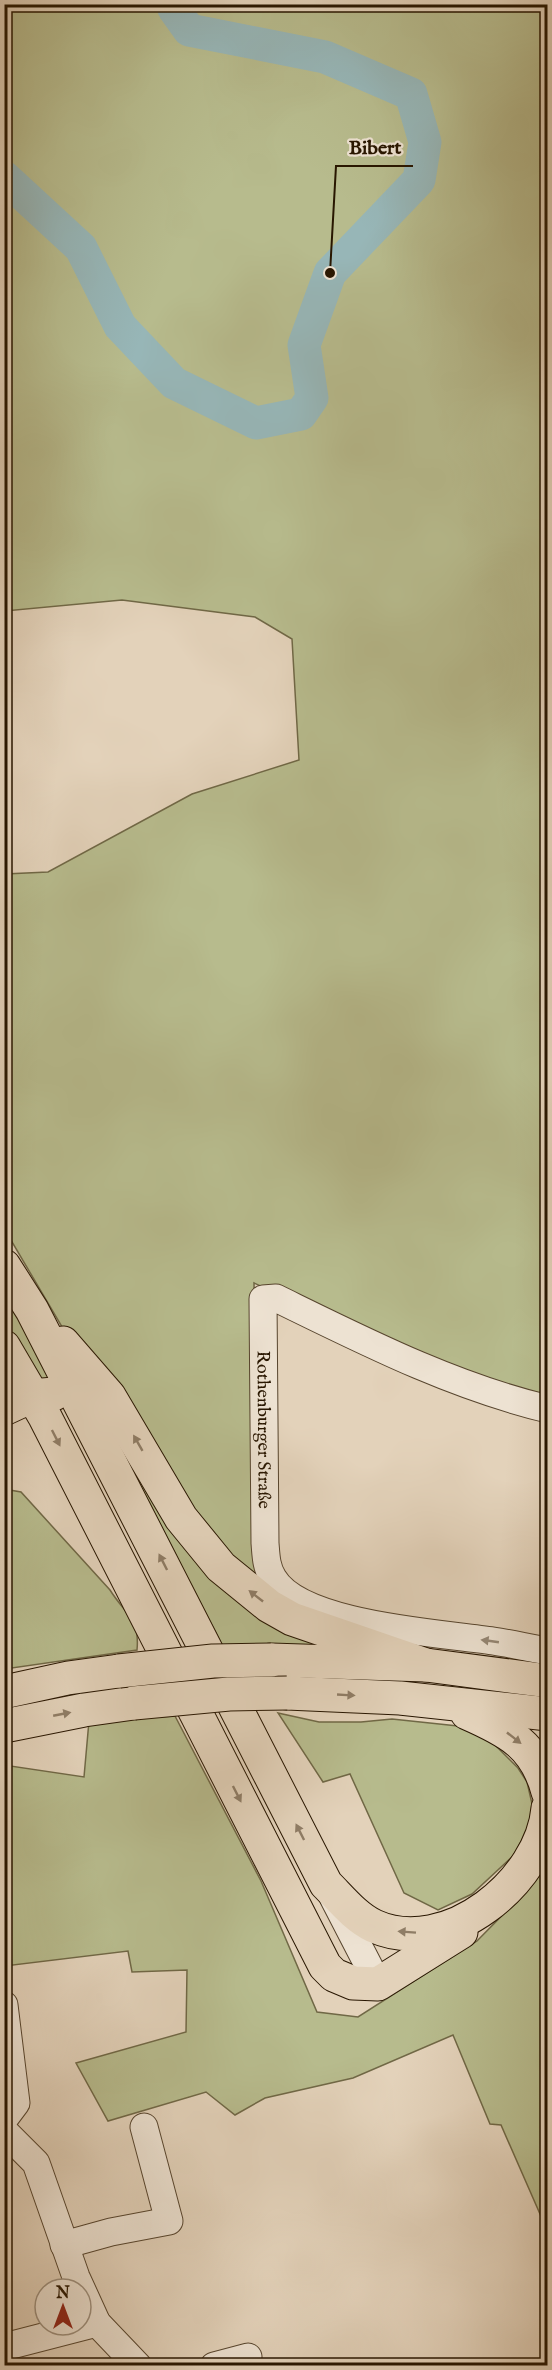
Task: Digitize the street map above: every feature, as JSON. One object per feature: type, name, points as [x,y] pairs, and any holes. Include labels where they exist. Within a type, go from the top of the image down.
[{"type":"main road","points":[[4,1266],[32,1310],[326,1884],[357,1916],[375,1926],[407,1933],[439,1930],[459,1922],[507,1891],[531,1860],[539,1844],[548,1808]]},
{"type":"main road","points":[[32,1310],[109,1396],[181,1518],[221,1567],[269,1606],[292,1619],[426,1665]]},
{"type":"main road","points":[[4,1347],[18,1402],[325,1966],[334,1975],[353,1983],[378,1984],[509,1903],[533,1875],[548,1851]]},
{"type":"main road","points":[[18,1402],[74,1392]]},
{"type":"main road","points":[[4,1692],[68,1678],[213,1661],[271,1660],[426,1665],[548,1682]]},
{"type":"main road","points":[[4,1726],[134,1702],[287,1692],[443,1702],[548,1714]]},
{"type":"main road","points":[[443,1702],[498,1726],[514,1736],[536,1762],[544,1777],[548,1792]]},
{"type":"street","name":"Rothenburger Straße","points":[[548,1409],[491,1393],[440,1374],[389,1353],[276,1298],[263,1299],[265,1543],[268,1566],[273,1579],[291,1595],[304,1602],[361,1622],[399,1630],[494,1641],[548,1651]]},
{"type":"street","points":[[326,1884],[378,1984]]},
{"type":"street","points":[[4,2005],[16,2103],[4,2119]]},
{"type":"street","points":[[64,2245],[111,2232],[169,2221],[144,2127]]},
{"type":"street","points":[[4,2131],[36,2163],[76,2277],[97,2323],[138,2366]]},
{"type":"street","points":[[4,2347],[97,2323]]},
{"type":"street","points":[[214,2366],[248,2357]]},
{"type":"green space","points":[[5,5],[547,5],[547,1399],[366,1334],[254,1283],[259,1568],[267,1583],[243,1577],[65,1332],[5,1230],[5,874],[48,872],[192,794],[299,760],[292,639],[255,617],[122,600],[5,611]]},
{"type":"green space","points":[[4,1292],[54,1374],[40,1385],[5,1322]]},
{"type":"green space","points":[[92,1392],[174,1519],[349,1647],[222,1645]]},
{"type":"green space","points":[[4,1489],[21,1492],[110,1590],[134,1624],[137,1650],[5,1669]]},
{"type":"green space","points":[[278,1713],[319,1722],[392,1719],[458,1726],[488,1738],[518,1768],[527,1782],[533,1808],[528,1829],[513,1856],[472,1894],[438,1910],[404,1893],[350,1774],[323,1782]]},
{"type":"green space","points":[[175,1716],[261,1881],[317,2012],[358,2017],[477,1941],[532,1885],[547,1860],[547,2230],[501,2125],[490,2124],[453,2035],[353,2078],[265,2098],[235,2115],[206,2092],[108,2121],[76,2063],[186,2032],[187,1970],[132,1972],[128,1951],[5,1966],[4,1765],[84,1777],[89,1721]]},
{"type":"waterway","points":[[4,177],[81,248],[120,326],[174,383],[256,423],[301,414],[312,398],[304,345],[330,273],[419,180],[425,142],[411,94],[325,57],[189,30],[174,9],[176,4]]},
{"type":"place","name":"Bibert","points":[[330,273]]}]
